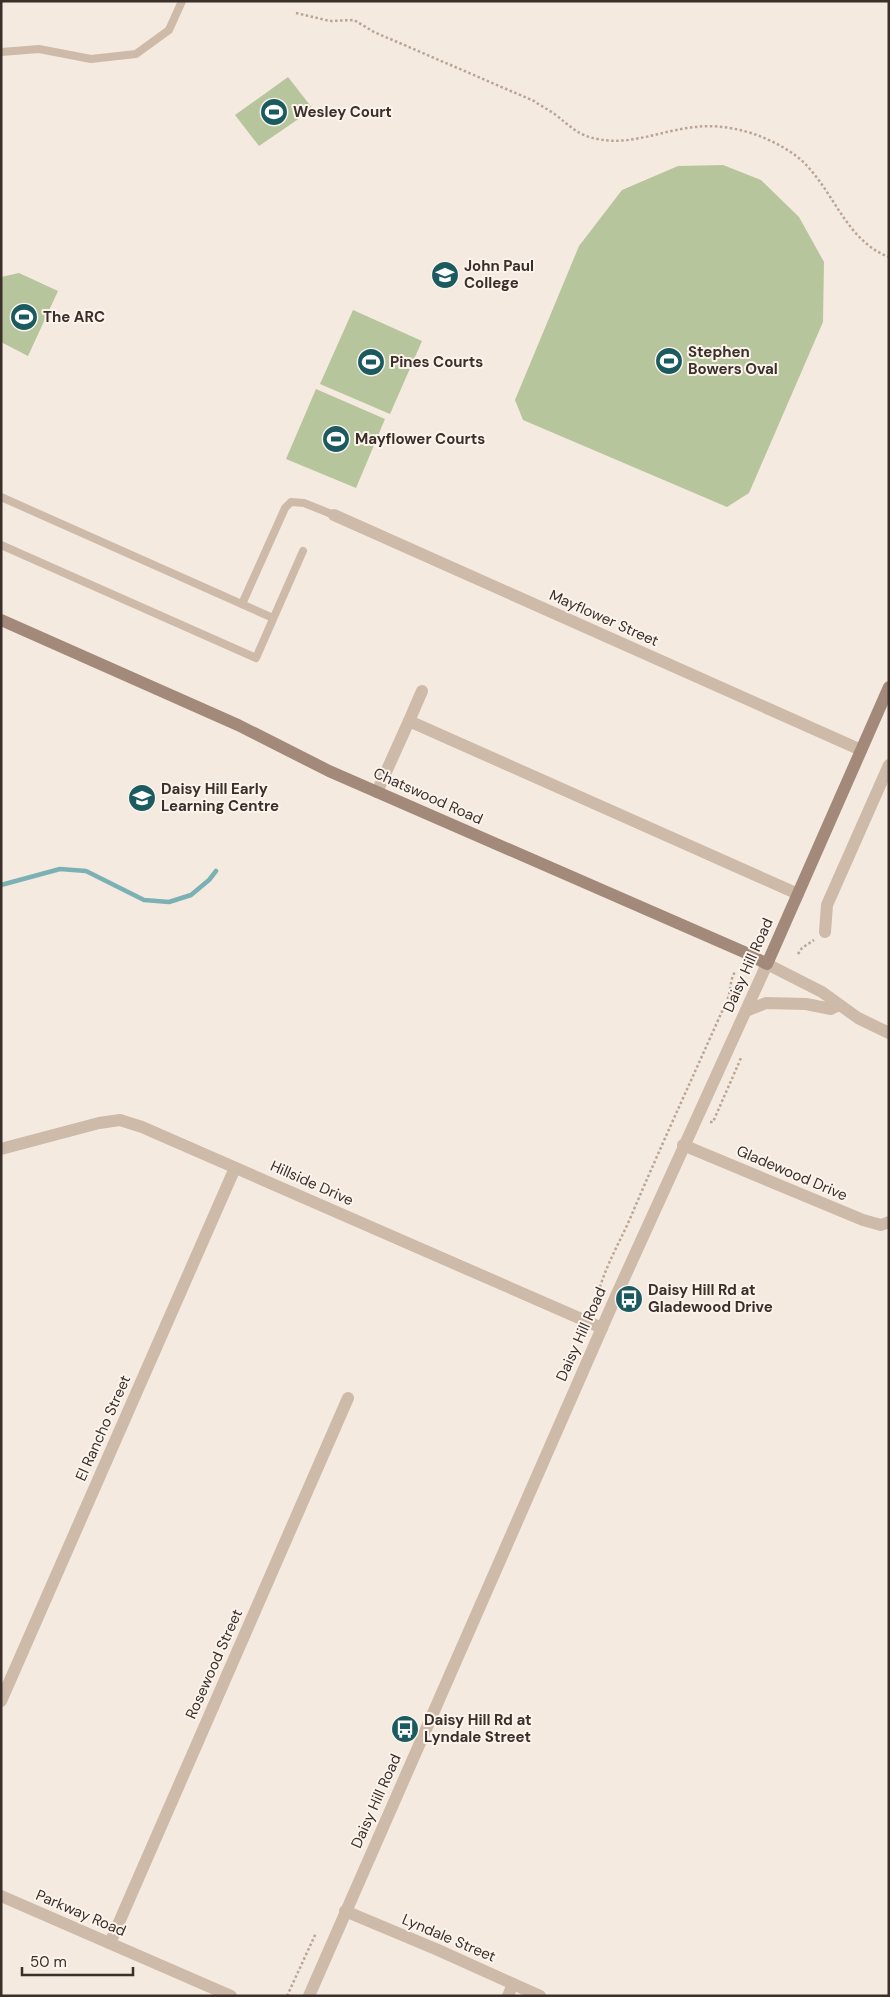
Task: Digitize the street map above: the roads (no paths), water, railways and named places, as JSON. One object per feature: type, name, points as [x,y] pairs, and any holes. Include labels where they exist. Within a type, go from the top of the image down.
[{"type":"main road","name":"Chatswood Road","points":[[1,620],[238,725],[329,771],[744,952],[767,964]]},
{"type":"main road","name":"Daisy Hill Road","points":[[767,964],[889,687]]},
{"type":"street","name":"Mayflower Street","points":[[334,515],[861,750]]},
{"type":"street","points":[[377,792],[422,691]]},
{"type":"street","points":[[409,721],[798,894]]},
{"type":"street","points":[[825,932],[827,905],[889,765]]},
{"type":"street","name":"Chatswood Road","points":[[767,964],[822,992],[858,1018],[889,1033]]},
{"type":"street","name":"Daisy Hill Road","points":[[309,1996],[683,1145],[767,964]]},
{"type":"street","points":[[746,1010],[766,1003],[806,1004],[831,1009],[839,1005]]},
{"type":"street","name":"Hillside Drive","points":[[1,1149],[99,1123],[120,1120],[602,1328]]},
{"type":"street","name":"Gladewood Drive","points":[[683,1145],[863,1220],[881,1225],[889,1222]]},
{"type":"street","name":"El Rancho Street","points":[[1,1701],[235,1168]]},
{"type":"street","name":"Rosewood Street","points":[[110,1943],[348,1398]]},
{"type":"street","name":"Parkway Road","points":[[1,1896],[231,1996]]},
{"type":"street","name":"Lyndale Street","points":[[345,1911],[540,1996]]},
{"type":"street","points":[[508,1996],[513,1984]]},
{"type":"lane","points":[[1,52],[39,50],[92,59],[136,54],[169,30],[182,1]]},
{"type":"lane","points":[[1,496],[273,618]]},
{"type":"lane","points":[[242,604],[285,508],[290,502],[304,503],[334,515]]},
{"type":"lane","points":[[1,545],[256,658],[303,551]]},
{"type":"waterway","points":[[1,885],[60,869],[86,871],[144,900],[169,902],[191,895],[209,880],[216,871]]},
{"type":"place","name":"Wesley Court","points":[[274,112]]},
{"type":"place","name":"John Paul College","points":[[445,275]]},
{"type":"place","name":"The ARC","points":[[24,317]]},
{"type":"place","name":"Stephen Bowers Oval","points":[[669,361]]},
{"type":"place","name":"Pines Courts","points":[[371,362]]},
{"type":"place","name":"Mayflower Courts","points":[[336,439]]},
{"type":"place","name":"Daisy Hill Early Learning Centre","points":[[142,798]]},
{"type":"place","name":"Daisy Hill Rd at Gladewood Drive","points":[[629,1299]]},
{"type":"place","name":"Daisy Hill Rd at Lyndale Street","points":[[405,1729]]}]
